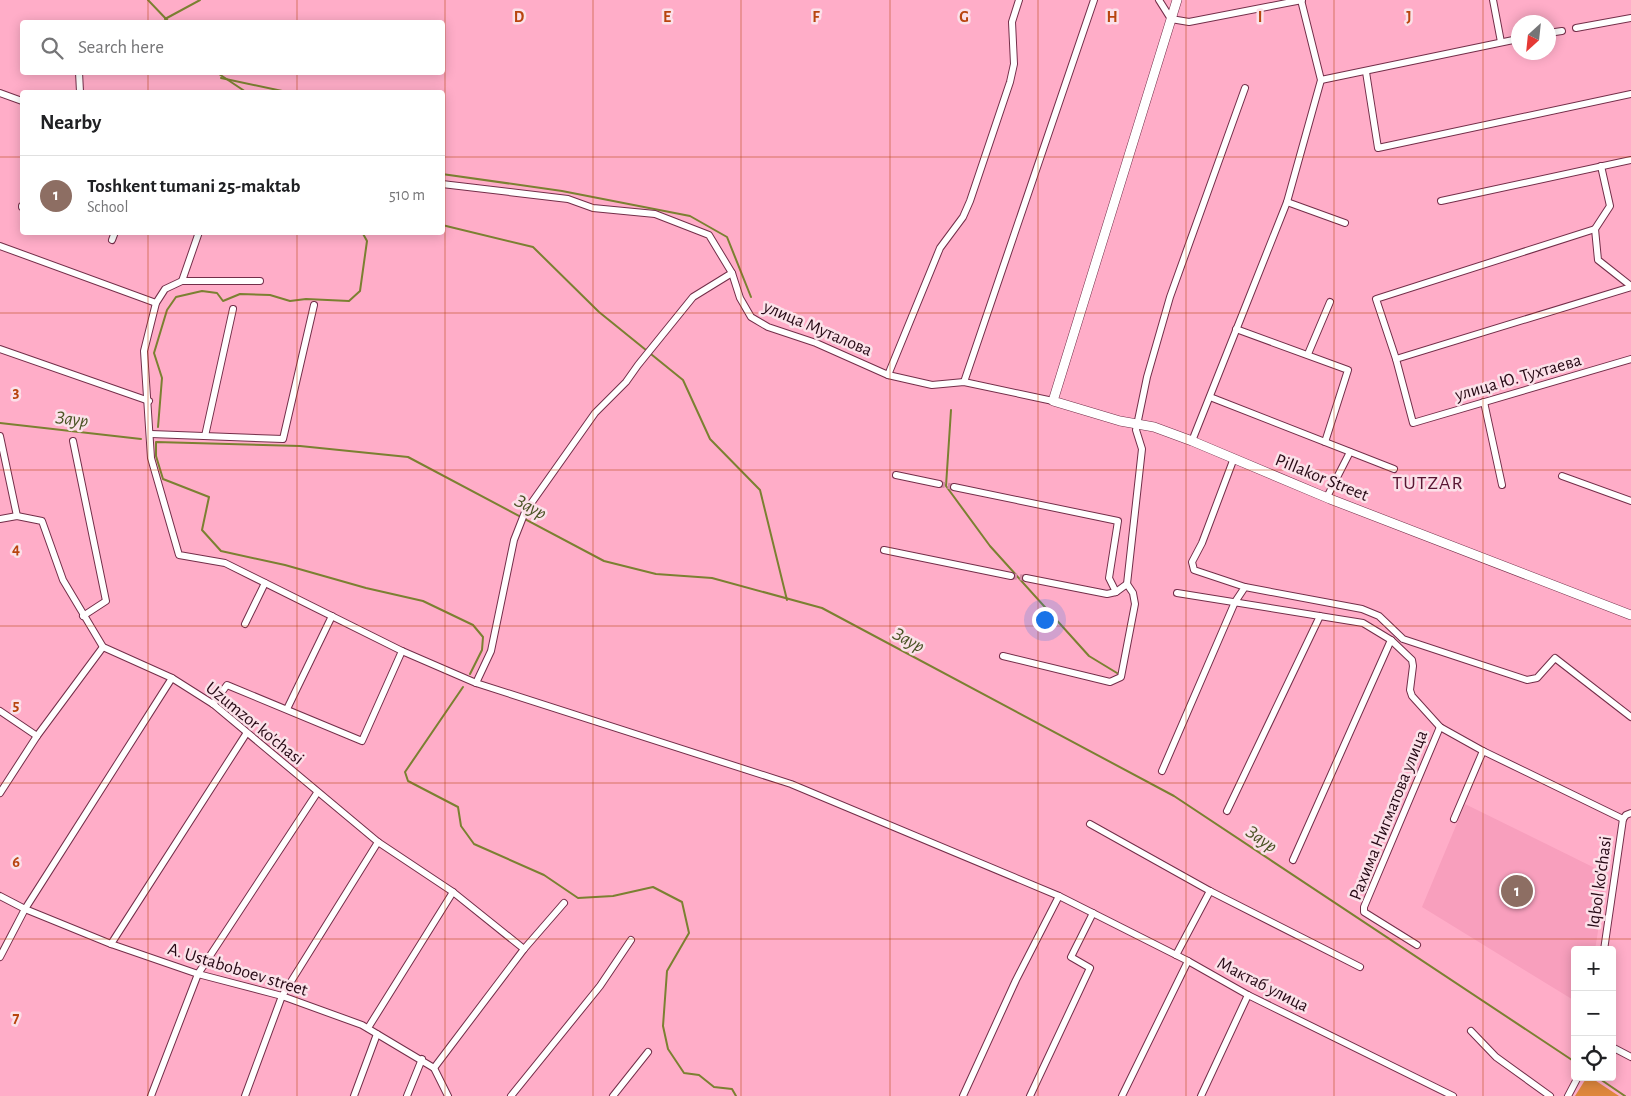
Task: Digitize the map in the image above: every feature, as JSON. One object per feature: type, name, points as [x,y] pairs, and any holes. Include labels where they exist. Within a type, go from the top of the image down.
[{"type":"street","points":[[888,375],[940,248],[963,217],[970,201],[1010,82],[1014,64],[1012,22],[1019,0]]},
{"type":"street","points":[[964,382],[1094,0]]},
{"type":"street","points":[[1159,0],[1171,19],[1190,22],[1302,0],[1321,80],[1287,202],[1192,441]]},
{"type":"street","points":[[1053,401],[1177,0]]},
{"type":"street","points":[[1493,0],[1501,42]]},
{"type":"street","points":[[1576,28],[1631,18]]},
{"type":"street","points":[[1556,31],[1562,30]]},
{"type":"street","points":[[1321,80],[1511,40]]},
{"type":"street","points":[[1366,72],[1378,148],[1631,94]]},
{"type":"street","points":[[79,75],[80,90]]},
{"type":"street","points":[[1003,656],[1110,682],[1121,677],[1135,604],[1133,593],[1127,584],[1142,449],[1136,430],[1137,424],[1147,377],[1170,297],[1245,88]]},
{"type":"street","points":[[0,93],[20,100]]},
{"type":"street","points":[[1441,201],[1631,160]]},
{"type":"street","points":[[1601,166],[1610,206],[1595,229],[1598,260],[1631,287]]},
{"type":"street","name":"улица Муталова","points":[[445,184],[568,199],[593,208],[655,214],[709,235],[732,273],[740,298],[751,317],[768,328],[816,343],[888,375],[932,385],[964,382],[1053,401]]},
{"type":"street","points":[[1287,202],[1346,223]]},
{"type":"street","points":[[1595,229],[1376,298],[1396,359],[1631,287]]},
{"type":"street","points":[[112,240],[114,235]]},
{"type":"street","points":[[182,281],[198,235]]},
{"type":"street","points":[[0,246],[156,303]]},
{"type":"street","points":[[476,683],[491,651],[514,540],[525,512],[595,413],[626,382],[692,297],[732,273]]},
{"type":"street","points":[[260,281],[182,281],[165,289],[156,303],[144,351],[151,434],[283,439],[314,306]]},
{"type":"street","points":[[1308,354],[1330,302]]},
{"type":"street","points":[[205,436],[233,309]]},
{"type":"street","points":[[1236,329],[1348,370],[1325,442]]},
{"type":"street","points":[[0,349],[149,401]]},
{"type":"street","name":"улица Ю. Тухтаева","points":[[1396,359],[1413,423],[1631,359]]},
{"type":"street","points":[[1210,397],[1394,469]]},
{"type":"street","name":"Pillakor Street","points":[[1053,401],[1192,441],[1327,497],[1631,615]]},
{"type":"street","points":[[1484,402],[1502,485]]},
{"type":"street","name":"Мактаб улица","points":[[151,434],[151,458],[179,555],[225,563],[402,652],[476,683],[791,784],[1059,896],[1248,995],[1454,1096]]},
{"type":"street","points":[[0,436],[17,516]]},
{"type":"street","points":[[73,441],[106,601],[83,616]]},
{"type":"street","points":[[1327,497],[1350,452]]},
{"type":"street","points":[[1234,458],[1202,543],[1192,562],[1194,570],[1245,587],[1362,609],[1379,616],[1403,639],[1527,680],[1537,678],[1554,658],[1631,717]]},
{"type":"street","points":[[896,475],[940,484]]},
{"type":"street","points":[[1562,476],[1631,501]]},
{"type":"street","points":[[954,487],[1118,520],[1109,578],[1116,592]]},
{"type":"street","points":[[0,519],[17,516],[42,521],[63,580],[102,647],[37,736],[0,793]]},
{"type":"street","points":[[884,550],[1012,576]]},
{"type":"street","points":[[1026,578],[1107,594],[1116,592],[1127,584]]},
{"type":"street","points":[[245,624],[265,583]]},
{"type":"street","points":[[1162,771],[1235,602],[1245,587]]},
{"type":"street","points":[[1176,593],[1363,623],[1391,640],[1413,663],[1410,690],[1412,696],[1440,727],[1623,820],[1626,815],[1631,813]]},
{"type":"street","points":[[287,710],[332,616]]},
{"type":"street","points":[[1228,811],[1320,616]]},
{"type":"street","points":[[1293,860],[1391,640]]},
{"type":"street","name":"Uzumzor ko'chasi","points":[[102,647],[172,678],[213,704],[246,734],[378,842],[453,892],[524,949]]},
{"type":"street","points":[[213,704],[227,685],[362,741],[402,652]]},
{"type":"street","points":[[0,956],[25,909],[172,678]]},
{"type":"street","points":[[0,711],[37,736]]},
{"type":"street","name":"Рахима Нигматова улица","points":[[1417,945],[1364,912],[1364,907],[1440,727]]},
{"type":"street","points":[[111,944],[246,734]]},
{"type":"street","points":[[1454,819],[1483,750]]},
{"type":"street","points":[[151,1096],[198,974],[317,793]]},
{"type":"street","name":"Iqbol ko'chasi","points":[[1605,946],[1623,820]]},
{"type":"street","points":[[1090,824],[1210,891],[1360,967]]},
{"type":"street","points":[[245,1096],[282,996],[378,842]]},
{"type":"street","points":[[1176,956],[1210,891]]},
{"type":"street","points":[[368,1028],[453,892]]},
{"type":"street","name":"A. Ustaboboev street","points":[[0,896],[25,909],[111,944],[198,974],[282,996],[368,1028],[434,1068],[448,1096]]},
{"type":"street","points":[[963,1096],[1016,980],[1059,896]]},
{"type":"street","points":[[434,1068],[524,949],[564,903]]},
{"type":"street","points":[[1030,1096],[1090,968],[1071,957],[1093,913]]},
{"type":"street","points":[[511,1096],[600,986],[631,940]]},
{"type":"street","points":[[1122,1096],[1188,962]]},
{"type":"street","points":[[1201,1096],[1248,995]]},
{"type":"street","points":[[1471,1032],[1496,1057],[1550,1096]]},
{"type":"street","points":[[354,1096],[377,1034]]},
{"type":"street","points":[[1616,1049],[1631,1057]]},
{"type":"street","points":[[613,1096],[648,1052]]},
{"type":"street","points":[[407,1096],[422,1059]]},
{"type":"street","points":[[1568,1096],[1576,1081]]},
{"type":"shaded area","points":[[1465,804],[1607,874],[1596,946],[1571,946],[1571,999],[1422,907]]},
{"type":"shaded area","points":[[1584,1081],[1596,1081],[1619,1096],[1575,1096]]},
{"type":"waterway","points":[[148,0],[167,20]]},
{"type":"waterway","points":[[165,19],[200,0]]},
{"type":"waterway","points":[[220,75],[243,90]]},
{"type":"waterway","points":[[221,78],[278,90]]},
{"type":"waterway","points":[[445,174],[562,191],[690,216],[727,237],[751,297]]},
{"type":"waterway","points":[[445,226],[533,247],[599,312],[683,380],[710,439],[760,490],[787,600]]},
{"type":"waterway","points":[[158,427],[162,378],[154,353],[167,310],[176,297],[202,291],[217,293],[223,301],[240,294],[270,295],[290,301],[306,299],[349,301],[360,291],[367,241],[364,235]]},
{"type":"waterway","points":[[951,410],[946,486],[990,546],[1089,656],[1117,673]]},
{"type":"waterway","name":"Заур","points":[[0,423],[141,439]]},
{"type":"waterway","name":"Заур","points":[[470,674],[482,650],[483,637],[473,625],[423,601],[366,588],[285,565],[221,551],[202,530],[209,497],[163,479],[156,456],[156,442],[300,446],[408,457],[604,561],[656,574],[712,578],[822,608],[1174,796],[1571,1059]]},
{"type":"waterway","points":[[463,687],[405,772],[408,781],[458,807],[461,826],[474,844],[544,875],[578,898],[613,896],[653,887],[682,902],[689,933],[667,971],[663,1026],[668,1049],[684,1073],[699,1075],[714,1087],[732,1089],[736,1096]]},
{"type":"waterway","name":"Заур","points":[[1603,1081],[1625,1096]]},
{"type":"tunnel","points":[[939,484],[954,487]]},
{"type":"tunnel","points":[[1011,576],[1026,578]]},
{"type":"place","name":"Toshkent tumani 25-maktab","points":[[1517,891]]},
{"type":"district","name":"TUTZAR","points":[[1428,482]]}]
